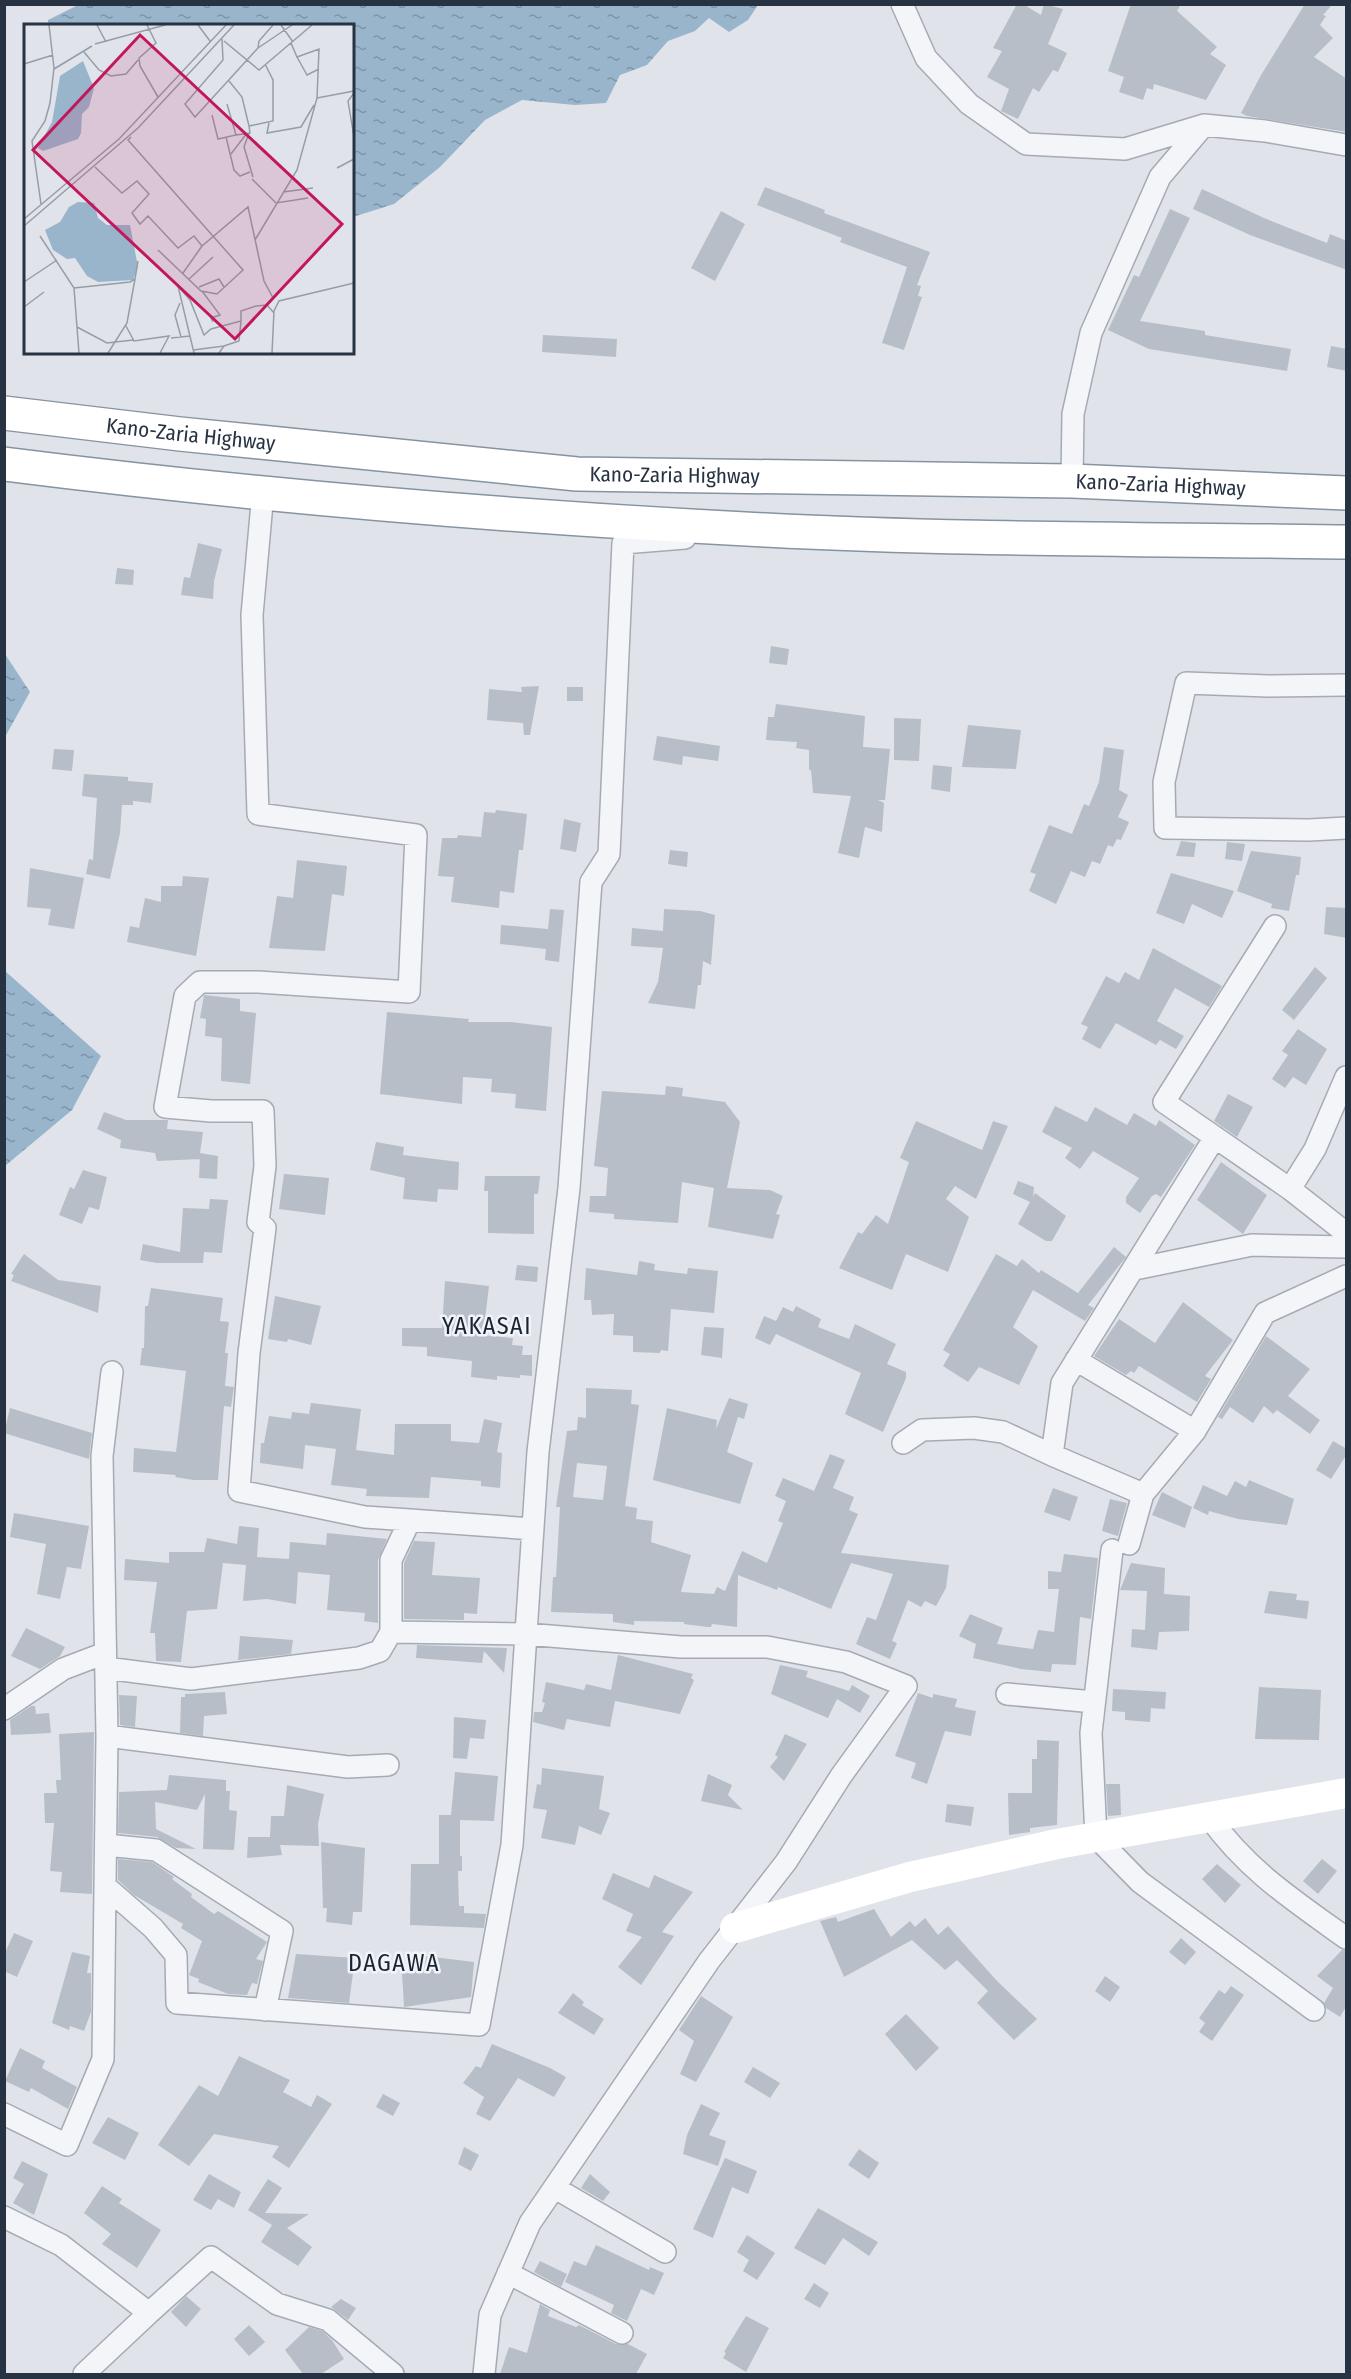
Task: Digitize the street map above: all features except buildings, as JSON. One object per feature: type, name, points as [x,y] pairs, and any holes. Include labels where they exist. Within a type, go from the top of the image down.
[{"type":"highway","name":"Kano-Zaria Highway","points":[[4,413],[180,434],[577,474],[1072,481],[1347,493]]},
{"type":"highway","points":[[4,464],[449,509],[769,530],[1347,542]]},
{"type":"street","points":[[902,4],[926,58],[969,104],[1026,144],[1125,149],[1204,125],[1265,131],[1347,145]]},
{"type":"street","points":[[1072,481],[1073,414],[1091,333],[1160,177],[1204,125]]},
{"type":"street","points":[[263,492],[252,615],[258,814],[416,835],[409,992],[258,982],[200,982],[185,996],[165,1107],[211,1111],[263,1111],[265,1166],[258,1222],[265,1228],[249,1353],[239,1491],[365,1517],[533,1529]]},
{"type":"street","points":[[105,1886],[153,1928],[176,1955],[177,2003],[479,2025],[512,1845],[538,1452],[569,1188],[591,882],[609,854],[623,543],[769,530]]},
{"type":"street","points":[[1347,685],[1268,686],[1186,682],[1164,782],[1165,828],[1309,830],[1347,828]]},
{"type":"street","points":[[1275,926],[1164,1102],[1290,1189],[1347,1233]]},
{"type":"street","points":[[1290,1189],[1315,1149],[1347,1077]]},
{"type":"street","points":[[1052,1455],[1062,1383],[1215,1137]]},
{"type":"street","points":[[1135,1269],[1252,1245],[1347,1247]]},
{"type":"street","points":[[1314,2010],[1140,1882],[1096,1837],[1091,1733],[1094,1702],[1120,1547],[1143,1494],[1196,1431],[1265,1313],[1347,1276]]},
{"type":"street","points":[[1076,1360],[1196,1431]]},
{"type":"street","points":[[4,2115],[67,2145],[103,2059],[107,1736],[102,1456],[112,1372]]},
{"type":"street","points":[[903,1443],[922,1430],[974,1428],[1004,1432],[1143,1494]]},
{"type":"street","points":[[4,1708],[63,1669],[106,1660],[191,1679],[359,1658],[380,1652],[391,1632],[391,1560],[410,1520]]},
{"type":"street","points":[[391,1632],[526,1634],[681,1647],[767,1647],[846,1662],[906,1686],[841,1776],[786,1862],[709,1961],[530,2223],[490,2315],[484,2374]]},
{"type":"street","points":[[1007,1694],[1094,1702]]},
{"type":"street","points":[[107,1736],[348,1767],[388,1765]]},
{"type":"street","points":[[735,1928],[910,1877],[1096,1837],[1347,1793]]},
{"type":"street","points":[[1209,1817],[1229,1845],[1264,1880],[1347,1938]]},
{"type":"street","points":[[116,1846],[156,1850],[282,1931],[265,2010]]},
{"type":"street","points":[[555,2188],[665,2252]]},
{"type":"street","points":[[4,2217],[61,2245],[149,2313]]},
{"type":"street","points":[[84,2374],[211,2256],[277,2304],[328,2320],[393,2374]]},
{"type":"street","points":[[508,2273],[621,2334]]},
{"type":"water","points":[[78,4],[758,5],[748,20],[729,32],[709,18],[695,31],[668,41],[647,65],[620,75],[606,103],[575,105],[522,100],[485,120],[440,167],[394,204],[354,217],[354,24],[48,24],[48,20]]},
{"type":"water","points":[[5,654],[30,692],[5,737]]},
{"type":"water","points":[[5,971],[101,1056],[72,1110],[5,1166]]},
{"type":"district","name":"YAKASAI","points":[[487,1326]]},
{"type":"district","name":"DAGAWA","points":[[394,1963]]}]
